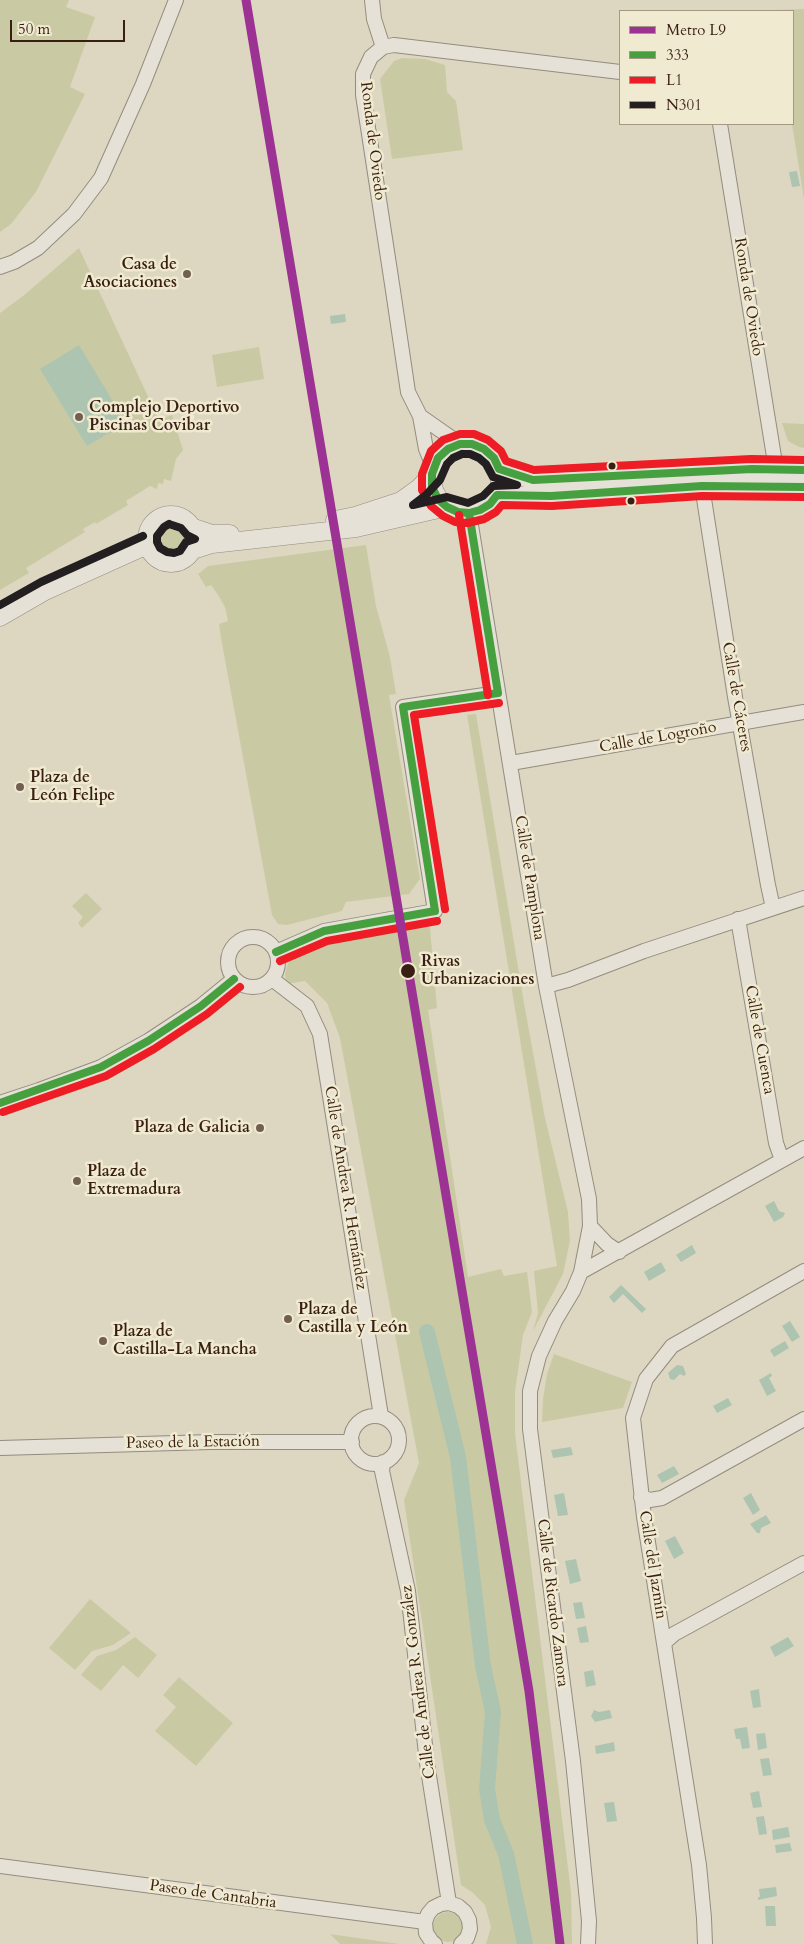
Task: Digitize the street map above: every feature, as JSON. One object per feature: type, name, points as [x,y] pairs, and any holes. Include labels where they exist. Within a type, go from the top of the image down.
[{"type":"street","points":[[0,267],[14,262],[38,248],[74,214],[101,178],[143,84],[176,0]]},
{"type":"street","points":[[372,0],[374,19],[383,47],[394,45],[441,49],[522,61],[619,72]]},
{"type":"street","name":"Ronda de Oviedo","points":[[383,47],[371,57],[363,74],[363,94],[408,392],[420,416],[426,448],[433,471]]},
{"type":"street","name":"Ronda de Oviedo","points":[[720,125],[776,469]]},
{"type":"street","name":"Ronda de Oviedo","points":[[420,416],[460,444]]},
{"type":"street","points":[[460,444],[472,444],[484,449],[494,458],[499,469],[500,482],[497,495],[490,504],[480,510],[469,513],[458,512],[447,507],[438,499],[432,487],[433,471],[438,458],[448,449],[460,444]]},
{"type":"street","points":[[499,469],[532,480],[776,469],[804,470]]},
{"type":"street","points":[[194,528],[212,534],[250,534],[355,516],[401,501],[419,488],[433,471]]},
{"type":"street","points":[[497,495],[551,496],[702,486],[804,487]]},
{"type":"street","name":"Calle de Cáceres","points":[[702,486],[773,908]]},
{"type":"street","points":[[194,550],[196,536],[194,528],[188,520],[178,515],[163,516],[151,525],[147,534],[147,545],[153,555],[163,562],[175,563],[186,559],[194,550],[212,544],[356,528],[447,507]]},
{"type":"street","name":"Calle de Pamplona","points":[[469,513],[546,986],[589,1199],[590,1226],[581,1272]]},
{"type":"street","points":[[0,617],[45,591],[147,545]]},
{"type":"street","points":[[276,952],[324,931],[435,911],[403,707],[498,693]]},
{"type":"street","name":"Calle de Logroño","points":[[511,763],[804,712]]},
{"type":"street","points":[[546,986],[804,898]]},
{"type":"street","name":"Calle de Cuenca","points":[[738,919],[776,1143],[782,1160]]},
{"type":"street","points":[[258,937],[265,940],[276,952],[278,966],[272,979],[258,987],[249,987],[234,979],[230,973],[228,957],[230,950],[242,939],[258,937]]},
{"type":"street","points":[[0,1103],[101,1067],[148,1042],[201,1006],[234,979]]},
{"type":"street","name":"Calle de Andrea R. Hernández","points":[[272,979],[307,1006],[320,1034],[381,1416]]},
{"type":"street","points":[[581,1272],[804,1148]]},
{"type":"street","points":[[590,1226],[607,1244],[619,1252]]},
{"type":"street","name":"Calle del Jazmín","points":[[705,1944],[698,1857],[641,1497],[633,1418],[646,1379],[672,1346],[804,1271]]},
{"type":"street","name":"Calle de Ricardo Zamora","points":[[581,1272],[573,1291],[555,1321],[540,1356],[530,1391],[530,1429],[573,1761],[589,1921],[588,1944]]},
{"type":"street","points":[[381,1416],[394,1424],[399,1438],[398,1446],[395,1453],[383,1462],[369,1462],[358,1455],[352,1442],[355,1428],[366,1418],[381,1416]]},
{"type":"street","points":[[641,1497],[650,1500],[662,1498],[804,1419]]},
{"type":"street","name":"Paseo de la Estación","points":[[0,1439],[35,1446]]},
{"type":"street","name":"Paseo de la Estación","points":[[0,1448],[228,1442],[352,1442]]},
{"type":"street","name":"Calle de Andrea R. González","points":[[383,1462],[382,1471],[408,1591],[427,1763],[449,1904]]},
{"type":"street","points":[[664,1644],[674,1634],[804,1563]]},
{"type":"street","name":"Paseo de Cantabria","points":[[0,1866],[425,1922]]},
{"type":"street","points":[[435,1944],[426,1933],[425,1922],[428,1914],[434,1908],[441,1904],[449,1904],[458,1906],[465,1912],[469,1920],[470,1929],[467,1938],[461,1944]]},
{"type":"shaded area","points":[[0,0],[69,0],[66,7],[95,17],[70,87],[85,94],[36,192],[11,224],[0,232]]},
{"type":"shaded area","points":[[804,9],[804,199],[792,125],[794,125],[794,10],[774,10]]},
{"type":"shaded area","points":[[402,58],[425,59],[445,65],[447,92],[456,101],[463,150],[392,159],[380,79],[394,61]]},
{"type":"shaded area","points":[[797,171],[800,186],[792,187],[789,172]]},
{"type":"shaded area","name":"Complejo Deportivo Piscinas Covibar","points":[[79,248],[159,420],[172,415],[183,450],[176,459],[171,481],[164,479],[163,484],[158,483],[157,489],[150,486],[126,501],[128,505],[96,524],[95,522],[83,529],[85,532],[26,568],[29,573],[0,590],[0,313]]},
{"type":"shaded area","points":[[345,314],[346,322],[331,324],[330,316]]},
{"type":"shaded area","points":[[79,345],[126,423],[87,446],[40,369]]},
{"type":"shaded area","points":[[259,347],[264,379],[217,387],[212,355]]},
{"type":"shaded area","points":[[782,423],[804,424],[804,448],[788,441]]},
{"type":"shaded area","points":[[173,526],[182,530],[186,539],[182,548],[173,552],[164,548],[160,539],[164,530]]},
{"type":"shaded area","points":[[366,545],[376,606],[390,657],[396,694],[389,695],[420,879],[409,894],[346,902],[342,911],[287,925],[278,924],[272,915],[221,638],[219,624],[228,621],[225,607],[211,585],[206,587],[198,574],[208,566]]},
{"type":"shaded area","points":[[476,714],[545,1118],[568,1212],[570,1241],[563,1274],[533,1331],[538,1313],[534,1271],[557,1266],[467,715]]},
{"type":"shaded area","points":[[86,893],[102,909],[82,928],[78,923],[83,917],[72,906]]},
{"type":"shaded area","points":[[427,925],[430,928],[437,1008],[428,1010],[468,1277],[501,1269],[504,1276],[527,1272],[532,1312],[523,1335],[515,1392],[515,1433],[571,1892],[572,1944],[486,1944],[491,1927],[485,1905],[472,1892],[461,1885],[404,1500],[419,1463],[340,1038],[327,1003],[305,981],[286,984],[285,974],[288,963],[295,955],[308,949],[343,936]]},
{"type":"shaded area","points":[[774,1201],[779,1211],[785,1213],[783,1217],[774,1222],[765,1206]]},
{"type":"shaded area","points":[[692,1245],[696,1253],[681,1262],[676,1255]]},
{"type":"shaded area","points":[[661,1262],[666,1271],[649,1281],[644,1272]]},
{"type":"shaded area","points":[[621,1285],[646,1309],[642,1313],[623,1294],[614,1303],[609,1297]]},
{"type":"shaded area","points":[[790,1321],[800,1337],[792,1342],[782,1326]]},
{"type":"shaded area","points":[[785,1341],[789,1348],[774,1357],[770,1350]]},
{"type":"shaded area","points":[[554,1354],[632,1382],[623,1408],[542,1422],[547,1374]]},
{"type":"shaded area","points":[[677,1365],[683,1366],[686,1374],[684,1376],[680,1374],[674,1380],[670,1379],[668,1373]]},
{"type":"shaded area","points":[[771,1373],[772,1376],[769,1378],[776,1391],[767,1396],[759,1380]]},
{"type":"shaded area","points":[[728,1398],[732,1405],[717,1413],[713,1406]]},
{"type":"shaded area","points":[[571,1447],[573,1455],[553,1458],[551,1450]]},
{"type":"shaded area","points":[[674,1466],[679,1474],[662,1483],[657,1475]]},
{"type":"shaded area","points":[[564,1493],[568,1515],[558,1516],[554,1495]]},
{"type":"shaded area","points":[[751,1493],[760,1510],[753,1515],[743,1498]]},
{"type":"shaded area","points":[[766,1515],[771,1523],[761,1528],[760,1533],[757,1533],[750,1524]]},
{"type":"shaded area","points":[[675,1536],[684,1553],[674,1559],[665,1541]]},
{"type":"shaded area","points":[[576,1559],[581,1581],[570,1584],[565,1561]]},
{"type":"shaded area","points":[[90,1599],[131,1633],[113,1645],[92,1651],[75,1670],[49,1648]]},
{"type":"shaded area","points":[[582,1602],[585,1618],[576,1619],[573,1603]]},
{"type":"shaded area","points":[[586,1626],[589,1642],[580,1643],[577,1628]]},
{"type":"shaded area","points":[[135,1637],[157,1655],[138,1678],[123,1665],[101,1691],[81,1675],[97,1656],[116,1650]]},
{"type":"shaded area","points":[[788,1637],[794,1646],[775,1657],[770,1647]]},
{"type":"shaded area","points":[[593,1670],[596,1685],[586,1687],[584,1672]]},
{"type":"shaded area","points":[[179,1677],[233,1723],[196,1766],[155,1731],[176,1707],[163,1695]]},
{"type":"shaded area","points":[[759,1689],[761,1707],[753,1708],[750,1691]]},
{"type":"shaded area","points":[[594,1710],[599,1712],[610,1710],[612,1718],[595,1722],[591,1716]]},
{"type":"shaded area","points":[[747,1727],[750,1748],[742,1749],[740,1739],[736,1739],[734,1729]]},
{"type":"shaded area","points":[[765,1733],[767,1748],[758,1750],[756,1734]]},
{"type":"shaded area","points":[[614,1742],[615,1751],[596,1754],[595,1746]]},
{"type":"shaded area","points":[[769,1758],[772,1775],[763,1776],[760,1759]]},
{"type":"shaded area","points":[[759,1791],[762,1807],[753,1808],[750,1793]]},
{"type":"shaded area","points":[[614,1802],[617,1821],[607,1822],[604,1803]]},
{"type":"shaded area","points":[[764,1816],[767,1834],[759,1835],[756,1817]]},
{"type":"shaded area","points":[[788,1827],[790,1837],[773,1840],[772,1830]]},
{"type":"shaded area","points":[[790,1843],[792,1851],[776,1853],[775,1845]]},
{"type":"shaded area","points":[[776,1887],[777,1896],[758,1900],[758,1897],[760,1897],[759,1889]]},
{"type":"shaded area","points":[[765,1906],[775,1906],[776,1926],[766,1926]]},
{"type":"shaded area","points":[[448,1912],[454,1913],[462,1921],[462,1933],[454,1941],[448,1942],[442,1941],[434,1933],[433,1927],[434,1921],[442,1913]]},
{"type":"shaded area","points":[[330,1934],[399,1944],[340,1944]]},
{"type":"waterway","points":[[427,1332],[458,1457],[483,1666],[493,1712],[487,1789],[492,1820],[506,1854],[525,1944]]},
{"type":"metro line","name":"L9","points":[[246,0],[529,1691],[560,1944]]},
{"type":"transit line","name":"L1","points":[[804,460],[751,459],[534,470],[506,461],[501,451],[488,440],[474,434],[460,434],[443,440],[431,451],[422,474],[422,490],[431,506],[443,516],[455,522],[468,523],[484,519],[496,512],[502,505],[552,506],[702,496],[804,497]]},
{"type":"transit line","name":"333","points":[[804,470],[752,469],[533,480],[499,469],[494,458],[484,449],[472,444],[460,444],[448,449],[438,458],[432,474],[432,487],[438,499],[447,507],[458,512],[469,513],[480,510],[490,504],[497,495],[551,496],[702,486],[804,487]]},
{"type":"transit line","name":"N301","points":[[462,454],[470,454],[479,458],[486,464],[493,477],[517,485],[493,486],[483,496],[468,503],[447,497],[413,505],[440,480],[447,464],[453,458],[462,454]]},
{"type":"transit line","name":"333","points":[[469,513],[498,693]]},
{"type":"transit line","name":"L1","points":[[459,515],[488,695]]},
{"type":"transit line","name":"N301","points":[[169,524],[181,528],[187,535],[195,539],[186,542],[180,551],[174,553],[160,548],[157,536],[169,524]]},
{"type":"transit line","name":"N301","points":[[0,605],[41,582],[143,536]]},
{"type":"transit line","name":"333","points":[[435,911],[403,707],[498,693]]},
{"type":"transit line","name":"L1","points":[[445,909],[414,715],[499,703]]},
{"type":"transit line","name":"333","points":[[276,952],[324,931],[435,911]]},
{"type":"transit line","name":"L1","points":[[280,961],[327,941],[437,921]]},
{"type":"transit line","name":"333","points":[[0,1103],[101,1067],[148,1041],[201,1006],[234,979]]},
{"type":"transit line","name":"L1","points":[[3,1112],[106,1076],[154,1049],[207,1014],[240,987]]},
{"type":"place","name":"Casa de Asociaciones","points":[[187,274]]},
{"type":"place","name":"Complejo Deportivo Piscinas Covibar","points":[[79,417]]},
{"type":"place","name":"Plaza de León Felipe","points":[[20,787]]},
{"type":"place","name":"Rivas Urbanizaciones","points":[[408,971]]},
{"type":"place","name":"Plaza de Galicia","points":[[260,1128]]},
{"type":"place","name":"Plaza de Extremadura","points":[[77,1181]]},
{"type":"place","name":"Plaza de Castilla y León","points":[[288,1319]]},
{"type":"place","name":"Plaza de Castilla-La Mancha","points":[[103,1341]]}]
